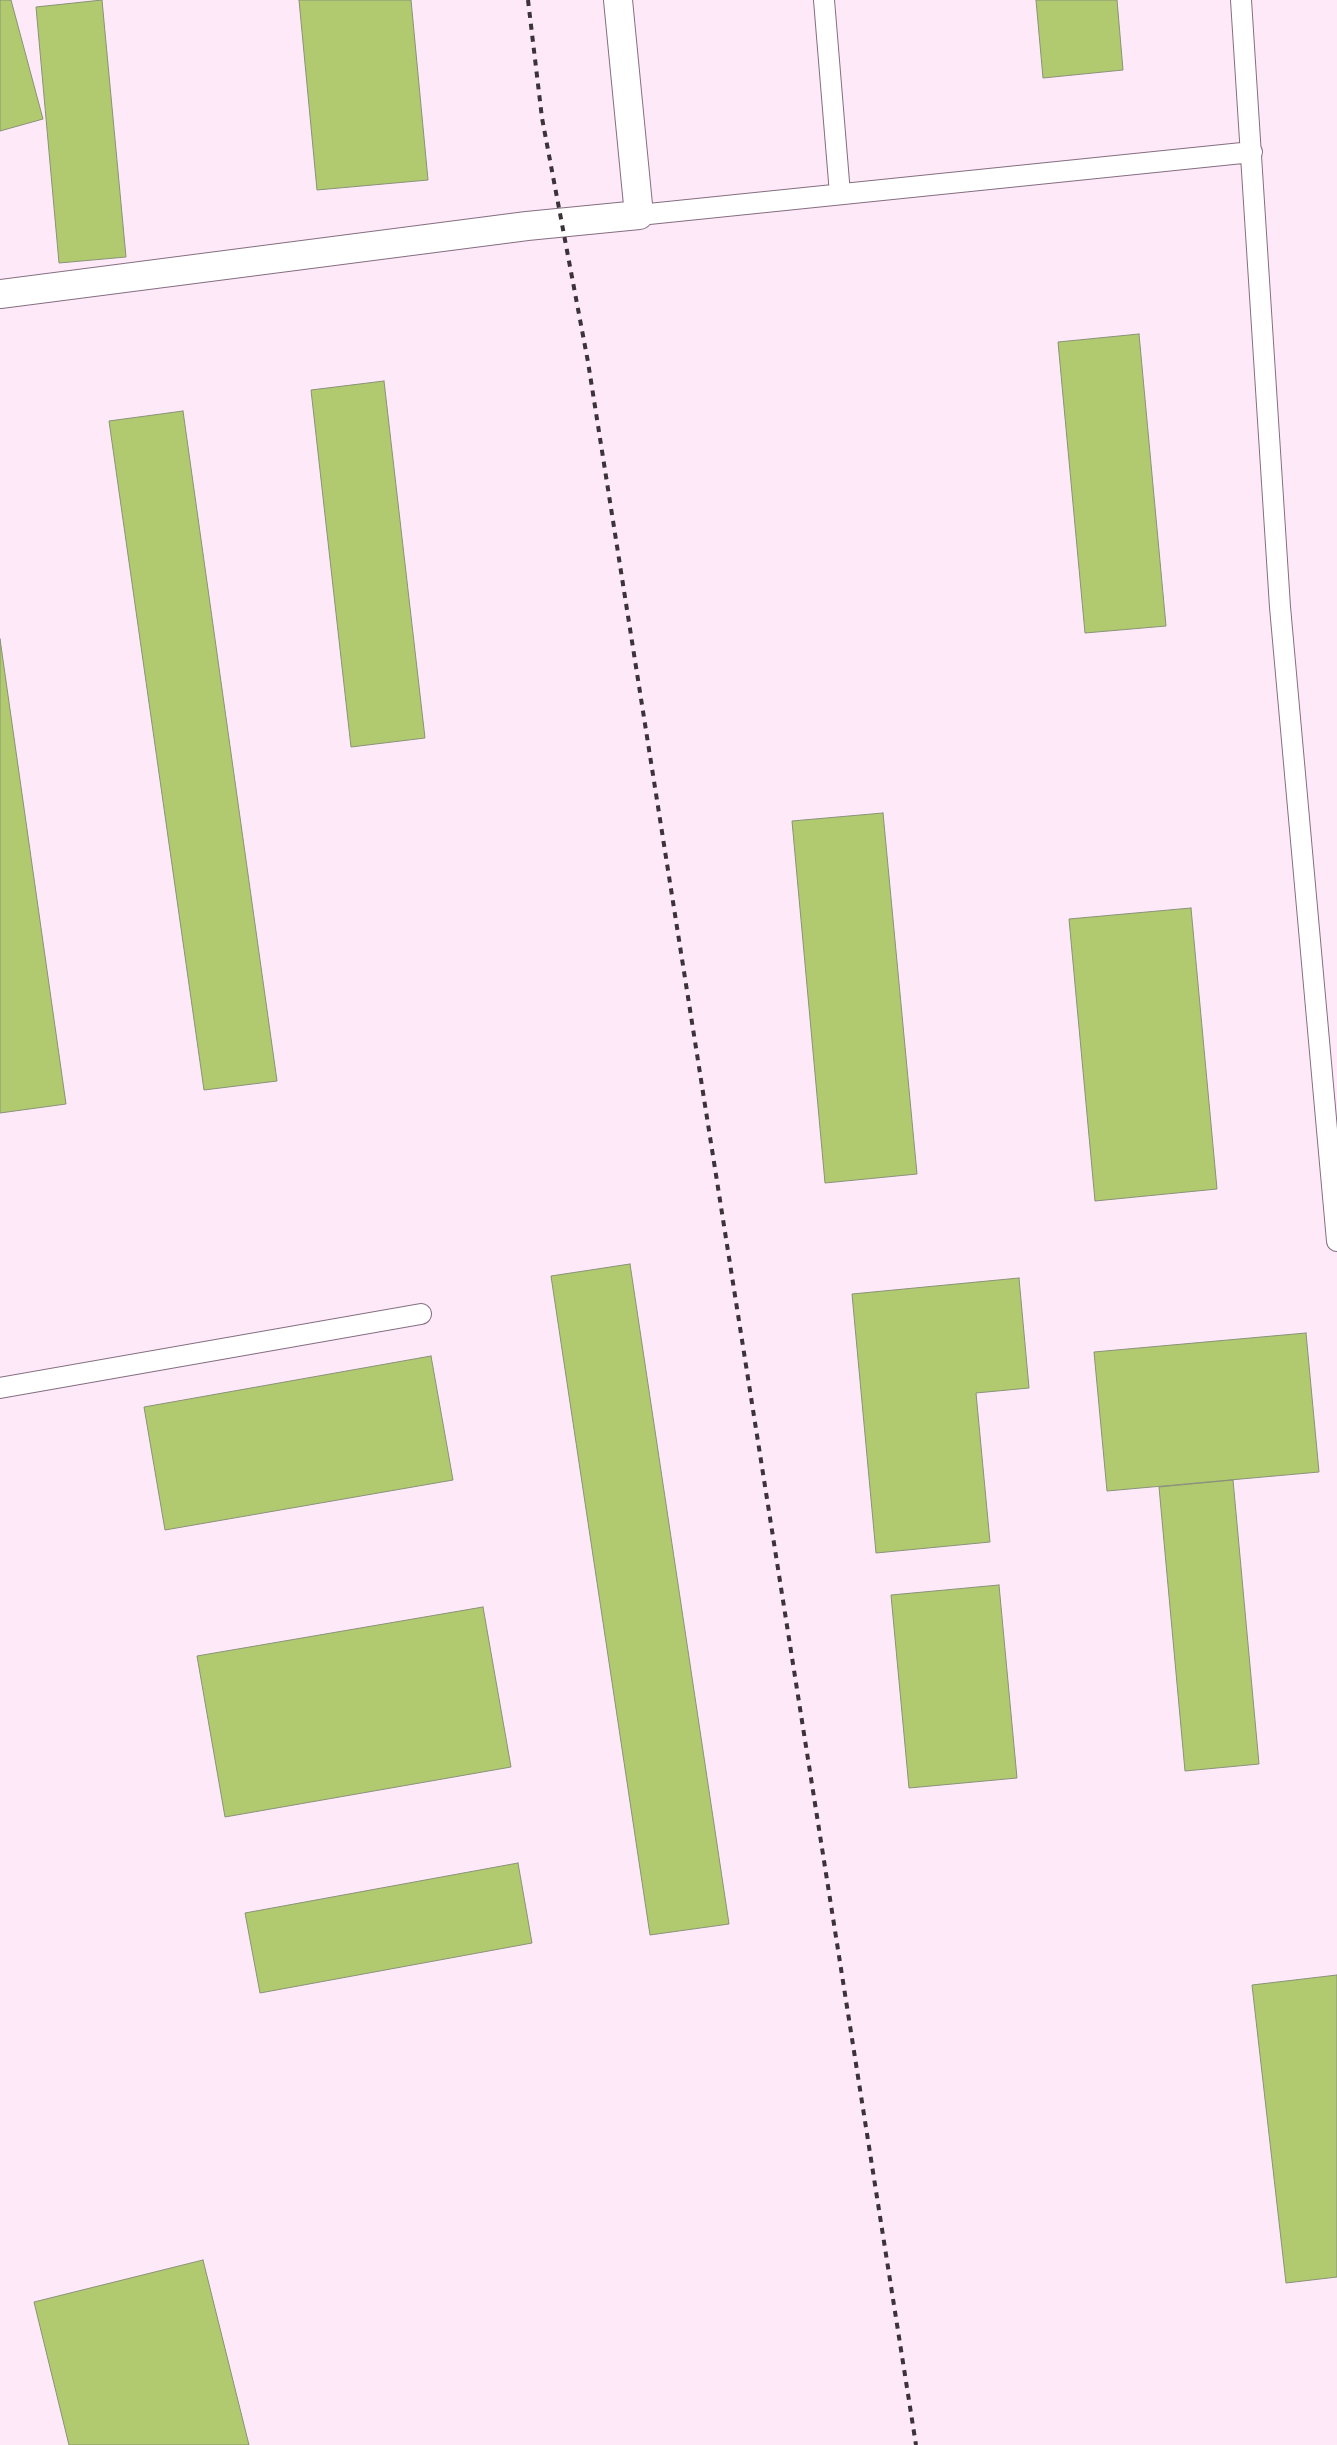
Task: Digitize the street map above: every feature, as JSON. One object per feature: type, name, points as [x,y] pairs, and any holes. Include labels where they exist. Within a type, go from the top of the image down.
[{"type":"street","points":[[0,294],[527,226],[639,215],[618,0]]},
{"type":"lane","points":[[824,0],[840,194]]},
{"type":"lane","points":[[1241,0],[1280,607],[1337,1241]]},
{"type":"lane","points":[[639,215],[1252,152]]},
{"type":"lane","points":[[0,1388],[421,1314]]},
{"type":"building","points":[[0,0],[11,0],[43,119],[0,131]]},
{"type":"building","points":[[102,0],[126,257],[59,263],[36,7]]},
{"type":"building","points":[[299,0],[411,0],[428,180],[317,190]]},
{"type":"building","points":[[1036,0],[1117,0],[1123,70],[1043,78]]},
{"type":"building","points":[[1139,334],[1166,626],[1085,633],[1058,342]]},
{"type":"building","points":[[384,381],[425,738],[351,747],[311,390]]},
{"type":"building","points":[[183,411],[277,1081],[204,1090],[109,421]]},
{"type":"building","points":[[0,639],[66,1104],[0,1113]]},
{"type":"building","points":[[883,813],[917,1174],[825,1183],[792,821]]},
{"type":"building","points":[[1191,908],[1217,1189],[1095,1201],[1069,919]]},
{"type":"building","points":[[630,1264],[729,1924],[650,1935],[551,1276]]},
{"type":"building","points":[[1019,1278],[1029,1388],[976,1393],[990,1542],[876,1553],[852,1294]]},
{"type":"building","points":[[1306,1333],[1319,1472],[1107,1491],[1094,1352]]},
{"type":"building","points":[[431,1356],[453,1480],[165,1530],[144,1407]]},
{"type":"building","points":[[1233,1480],[1259,1764],[1185,1771],[1159,1487]]},
{"type":"building","points":[[999,1585],[1017,1778],[909,1788],[891,1595]]},
{"type":"building","points":[[483,1607],[511,1767],[225,1817],[197,1656]]},
{"type":"building","points":[[518,1863],[532,1943],[260,1993],[245,1913]]},
{"type":"building","points":[[1337,1975],[1337,2277],[1286,2283],[1252,1985]]},
{"type":"building","points":[[203,2260],[249,2445],[69,2445],[34,2302]]},
{"type":"railway","points":[[528,0],[542,118],[588,362],[916,2445]]}]
